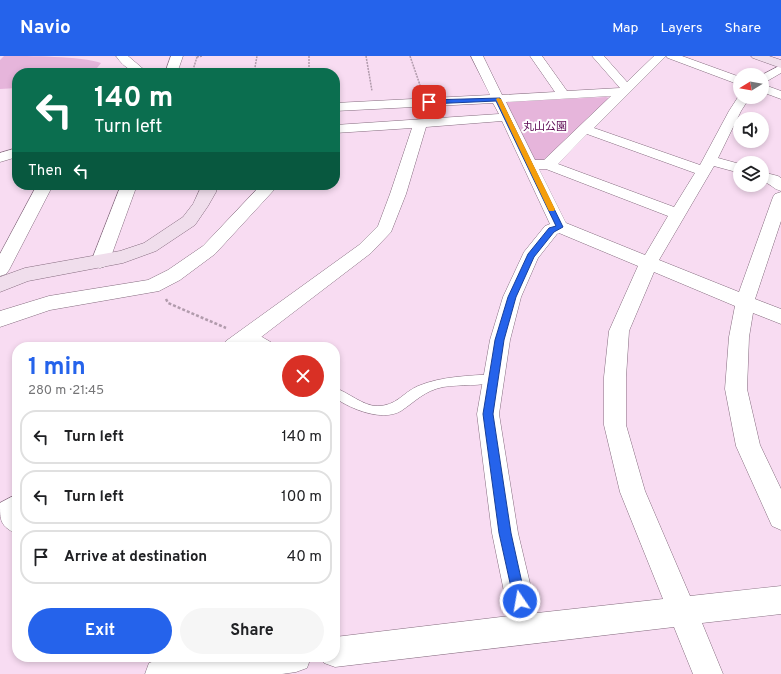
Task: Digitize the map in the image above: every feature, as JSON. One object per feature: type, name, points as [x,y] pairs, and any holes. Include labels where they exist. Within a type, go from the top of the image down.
[{"type":"street","points":[[122,56],[136,68]]},
{"type":"street","points":[[173,68],[177,56]]},
{"type":"street","points":[[477,56],[560,227]]},
{"type":"street","points":[[536,56],[563,96]]},
{"type":"street","points":[[598,56],[625,91]]},
{"type":"street","points":[[548,165],[660,56]]},
{"type":"street","points":[[672,56],[733,78]]},
{"type":"street","points":[[757,56],[781,64]]},
{"type":"street","points":[[769,76],[781,68]]},
{"type":"street","points":[[340,107],[563,96],[625,91]]},
{"type":"street","points":[[769,91],[781,95]]},
{"type":"street","points":[[427,102],[437,122]]},
{"type":"street","points":[[708,674],[633,492],[615,425],[615,377],[619,331],[649,262],[707,165],[740,104]]},
{"type":"street","points":[[340,130],[507,117]]},
{"type":"street","points":[[243,339],[365,249],[385,228],[398,194],[420,123]]},
{"type":"street","points":[[584,129],[707,165],[733,168]]},
{"type":"street","points":[[0,158],[12,154]]},
{"type":"street","points":[[529,164],[548,165],[678,214]]},
{"type":"street","points":[[769,178],[773,179],[781,186]]},
{"type":"street","points":[[0,270],[42,190]]},
{"type":"street","points":[[100,262],[127,190]]},
{"type":"street","points":[[0,285],[25,276],[123,257],[150,247],[189,221],[203,201],[208,190]]},
{"type":"street","points":[[0,319],[49,304],[152,286],[174,275],[209,250],[266,190]]},
{"type":"street","points":[[781,197],[745,301],[738,337],[736,389],[748,446],[781,517]]},
{"type":"street","points":[[526,629],[505,533],[488,414],[500,340],[512,297],[530,256],[551,230],[560,227],[745,301],[781,317]]},
{"type":"street","points":[[340,651],[781,600]]},
{"type":"street","points":[[160,674],[231,670],[271,662]]},
{"type":"lane","points":[[243,339],[254,342]]},
{"type":"lane","points":[[340,395],[347,400],[376,411],[396,408],[420,390],[442,383],[494,378]]},
{"type":"path","points":[[194,68],[197,57],[202,56]]},
{"type":"path","points":[[255,68],[257,56]]},
{"type":"path","points":[[309,56],[309,68]]},
{"type":"path","points":[[366,56],[374,105]]},
{"type":"path","points":[[410,56],[427,102]]},
{"type":"path","points":[[162,296],[168,303],[243,339]]},
{"type":"green space","points":[[4,56],[40,56],[81,59],[101,63],[97,68],[12,68],[12,88],[0,89],[0,60]]},
{"type":"green space","name":"丸山公園","points":[[606,97],[612,99],[546,160],[538,161],[531,158],[505,102]]},
{"type":"slow traffic","points":[[498,99],[551,209]]},
{"type":"route","points":[[429,102],[498,99],[560,227],[551,230],[530,256],[512,297],[500,340],[488,414],[505,533],[520,601]]}]
